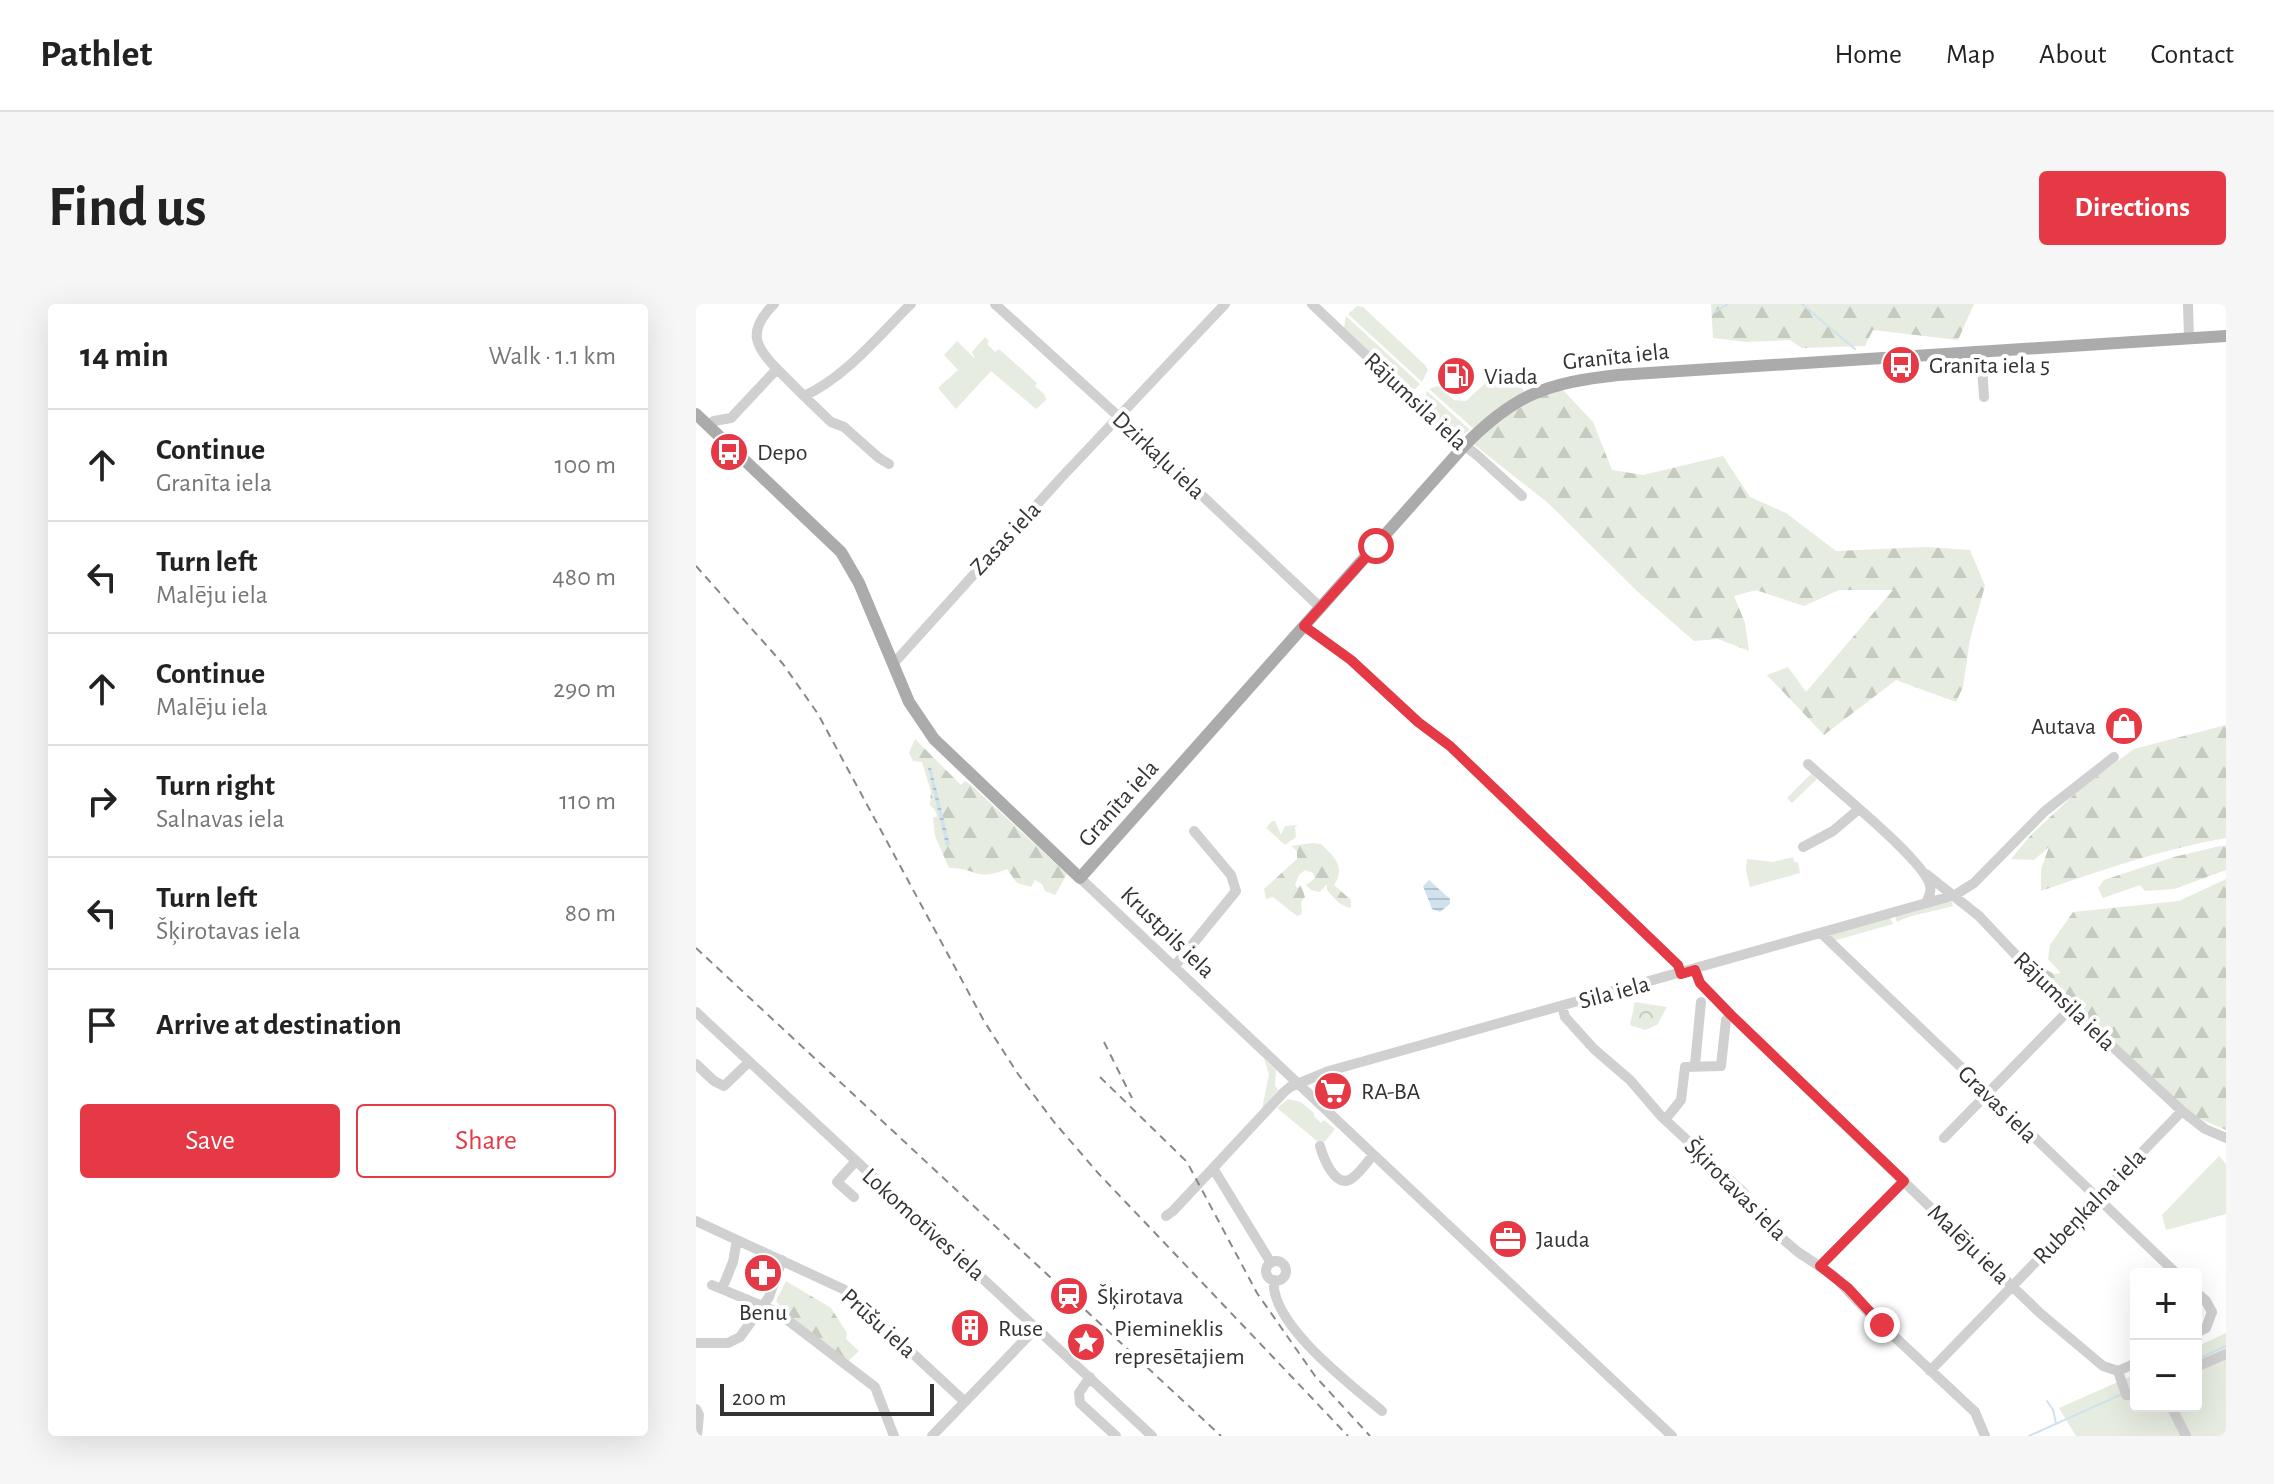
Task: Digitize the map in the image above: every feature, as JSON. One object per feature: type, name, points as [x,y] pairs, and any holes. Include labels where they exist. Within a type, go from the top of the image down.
[{"type":"main road","name":"Granīta iela","points":[[1080,878],[1464,446],[1508,407],[1547,387],[1578,379],[2226,336]]},
{"type":"main road","name":"Krustpils iela","points":[[696,414],[841,552],[859,583],[909,702],[934,739],[1080,878]]},
{"type":"street","points":[[774,304],[757,325],[756,339],[762,354],[831,422],[844,427],[889,464]]},
{"type":"street","points":[[804,396],[818,390],[839,373],[911,304]]},
{"type":"street","name":"Dzirkaļu iela","points":[[995,304],[1321,608]]},
{"type":"street","name":"Zasas iela","points":[[894,663],[1225,304]]},
{"type":"street","name":"Rājumsila iela","points":[[1312,304],[1522,496]]},
{"type":"street","points":[[2188,304],[2189,338]]},
{"type":"street","points":[[1981,351],[1984,397]]},
{"type":"street","points":[[708,425],[731,418],[777,369]]},
{"type":"street","points":[[1304,626],[1351,660],[1409,714],[1459,753],[1627,913],[1678,965],[1681,974]]},
{"type":"street","name":"Sila iela","points":[[1166,1216],[1283,1093],[1298,1083],[1329,1071],[1955,895],[1974,883],[2045,811],[2114,757]]},
{"type":"street","name":"Rājumsila iela","points":[[1808,764],[1926,874],[1955,895],[2182,1111],[2205,1129],[2226,1138]]},
{"type":"street","points":[[1803,847],[1833,831],[1859,809]]},
{"type":"street","points":[[1174,967],[1236,891],[1231,875],[1194,831]]},
{"type":"street","points":[[1926,874],[1931,886],[1926,903]]},
{"type":"street","name":"Krustpils iela","points":[[1080,878],[1672,1436]]},
{"type":"street","name":"Gravas iela","points":[[1821,933],[2171,1268]]},
{"type":"street","name":"Malēju iela","points":[[1695,970],[1700,983],[1731,1015],[2012,1285],[2103,1366],[2118,1371]]},
{"type":"street","points":[[1695,1065],[1701,1002]]},
{"type":"street","name":"Šķirotavas iela","points":[[1562,1006],[1565,1017],[1594,1049],[1630,1080],[1665,1120],[1744,1193],[1758,1218],[1848,1288],[1867,1311],[1975,1412],[1985,1434]]},
{"type":"street","points":[[1944,1138],[2071,1008]]},
{"type":"street","name":"Lokomotīves iela","points":[[696,1012],[1090,1377],[1147,1434]]},
{"type":"street","points":[[1665,1120],[1681,1100],[1685,1067],[1721,1066],[1726,1020],[1731,1015]]},
{"type":"street","points":[[696,1064],[724,1086],[749,1062]]},
{"type":"street","name":"Rubeņkalna iela","points":[[1930,1371],[2182,1111]]},
{"type":"street","points":[[1320,1146],[1326,1163],[1343,1180],[1349,1180],[1358,1173],[1373,1155]]},
{"type":"street","points":[[854,1197],[837,1182],[855,1162]]},
{"type":"street","points":[[1213,1168],[1271,1263],[1266,1271],[1268,1277],[1274,1280],[1274,1296],[1280,1309],[1309,1346],[1382,1411]]},
{"type":"street","points":[[1820,1266],[1904,1181]]},
{"type":"street","name":"Prūšu iela","points":[[696,1221],[843,1289],[964,1401]]},
{"type":"street","points":[[737,1240],[733,1262],[717,1287],[777,1312],[875,1387],[894,1436]]},
{"type":"street","points":[[696,1343],[735,1341],[769,1297],[782,1260]]},
{"type":"street","points":[[2202,1297],[2212,1312],[2206,1328],[2202,1330]]},
{"type":"street","points":[[932,1436],[1036,1328]]},
{"type":"street","points":[[2202,1364],[2226,1354]]},
{"type":"street","points":[[2130,1366],[2118,1371],[2126,1395],[2130,1395]]},
{"type":"street","points":[[1090,1377],[1079,1393],[1080,1403],[1116,1436]]},
{"type":"street","points":[[696,1409],[699,1415],[697,1436]]},
{"type":"street","points":[[2174,1412],[2186,1436]]},
{"type":"green space","points":[[1711,304],[1974,304],[1958,340],[1873,330],[1865,346],[1802,348],[1790,340],[1747,342],[1713,338]]},
{"type":"green space","points":[[1357,306],[1363,307],[1425,365],[1428,370],[1422,382],[1348,314]]},
{"type":"green space","points":[[1346,316],[1420,384],[1415,389],[1408,389],[1344,328]]},
{"type":"green space","points":[[985,337],[995,352],[999,349],[1037,383],[1035,386],[1046,400],[1036,409],[991,371],[956,409],[938,388],[958,370],[944,355],[957,341],[975,359],[972,352]]},
{"type":"green space","points":[[1508,370],[1515,373],[1524,392],[1474,429],[1429,389],[1438,386],[1454,400],[1466,401],[1493,376]]},
{"type":"green space","points":[[1560,387],[1593,422],[1612,470],[1643,475],[1723,456],[1750,497],[1786,513],[1836,551],[1926,547],[1970,550],[1985,586],[1970,639],[1963,687],[1956,702],[1896,680],[1824,735],[1767,675],[1788,667],[1806,692],[1893,590],[1839,590],[1804,606],[1756,590],[1734,596],[1745,623],[1749,651],[1718,639],[1694,641],[1638,592],[1548,503],[1472,443],[1510,413]]},
{"type":"green space","points":[[1427,391],[1470,430],[1462,435],[1456,434],[1424,403]]},
{"type":"green space","points":[[2226,725],[2226,838],[2156,854],[2041,891],[2041,869],[2049,847],[2034,860],[2011,859],[2030,836],[2079,790],[2134,749]]},
{"type":"green space","points":[[915,739],[961,785],[965,781],[971,785],[1067,874],[1055,895],[1045,891],[1042,884],[1035,880],[1031,887],[1017,883],[1007,869],[982,874],[949,868],[935,836],[933,818],[937,816],[930,805],[931,792],[922,762],[913,761],[909,753]]},
{"type":"green space","points":[[1811,774],[1817,779],[1792,803],[1787,798]]},
{"type":"green space","points":[[1275,821],[1281,835],[1285,826],[1298,825],[1295,827],[1296,837],[1285,845],[1266,828]]},
{"type":"green space","points":[[1321,844],[1337,863],[1339,873],[1334,885],[1351,900],[1351,908],[1335,899],[1327,890],[1327,884],[1320,892],[1311,890],[1306,885],[1315,878],[1313,873],[1305,870],[1295,885],[1297,888],[1301,885],[1305,897],[1301,902],[1302,914],[1297,916],[1273,897],[1266,899],[1264,889],[1297,859],[1297,851],[1291,846]]},
{"type":"green space","points":[[2226,846],[2226,870],[2174,889],[2145,891],[2140,885],[2103,898],[2098,888],[2104,880]]},
{"type":"green space","points":[[1793,857],[1794,862],[1798,862],[1800,873],[1750,887],[1747,859],[1773,862]]},
{"type":"green space","points":[[2226,879],[2226,1130],[2182,1111],[2031,971],[2036,964],[2054,974],[2061,973],[2048,959],[2050,945],[2073,912],[2179,901]]},
{"type":"green space","points":[[1951,900],[1953,906],[1897,922],[1895,916]]},
{"type":"green space","points":[[1890,917],[1893,924],[1833,941],[1828,935]]},
{"type":"green space","points":[[1635,1002],[1667,1007],[1657,1025],[1645,1030],[1630,1025]]},
{"type":"green space","points":[[1264,1059],[1276,1070],[1275,1086],[1278,1090],[1262,1109],[1269,1074]]},
{"type":"green space","points":[[1288,1099],[1301,1102],[1321,1123],[1324,1120],[1335,1129],[1322,1145],[1277,1108]]},
{"type":"green space","points":[[2219,1156],[2226,1164],[2226,1214],[2166,1230],[2162,1215]]},
{"type":"green space","points":[[786,1281],[831,1308],[847,1333],[846,1339],[859,1351],[847,1362],[776,1301]]},
{"type":"green space","points":[[2226,1333],[2226,1436],[2076,1436],[2059,1408],[2130,1377],[2130,1412],[2202,1412],[2202,1344]]},
{"type":"water","points":[[931,767],[950,845],[946,846],[928,768]]},
{"type":"water","points":[[1429,880],[1450,899],[1450,904],[1440,912],[1432,909],[1423,886]]},
{"type":"waterway","points":[[1715,312],[1728,304]]},
{"type":"waterway","points":[[1802,304],[1855,349]]},
{"type":"waterway","points":[[2202,1357],[2226,1346]]},
{"type":"waterway","points":[[2029,1436],[2120,1395]]},
{"type":"waterway","points":[[2047,1401],[2056,1423]]},
{"type":"railway","points":[[696,566],[783,664],[818,714],[984,1021],[1018,1074],[1098,1173],[1348,1436]]},
{"type":"railway","points":[[696,948],[1221,1436]]},
{"type":"railway","points":[[1104,1042],[1132,1098]]},
{"type":"railway","points":[[1100,1077],[1187,1162],[1257,1293],[1315,1376],[1370,1436]]},
{"type":"place","name":"Granīta iela 5","points":[[1901,365]]},
{"type":"place","name":"Viada","points":[[1456,376]]},
{"type":"place","name":"Depo","points":[[729,452]]},
{"type":"place","name":"Autava","points":[[2124,726]]},
{"type":"place","name":"RA-BA","points":[[1333,1091]]},
{"type":"place","name":"Jauda","points":[[1508,1239]]},
{"type":"place","name":"Benu","points":[[763,1273]]},
{"type":"place","name":"Šķirotava","points":[[1069,1296]]},
{"type":"place","name":"Ruse","points":[[970,1328]]},
{"type":"place","name":"Piemineklis represētajiem","points":[[1086,1342]]},
{"type":"route","points":[[1376,546],[1304,626],[1351,660],[1418,722],[1459,753],[1627,913],[1678,965],[1681,974],[1695,970],[1700,983],[1731,1015],[1904,1181],[1820,1266],[1848,1288],[1882,1325]]}]
